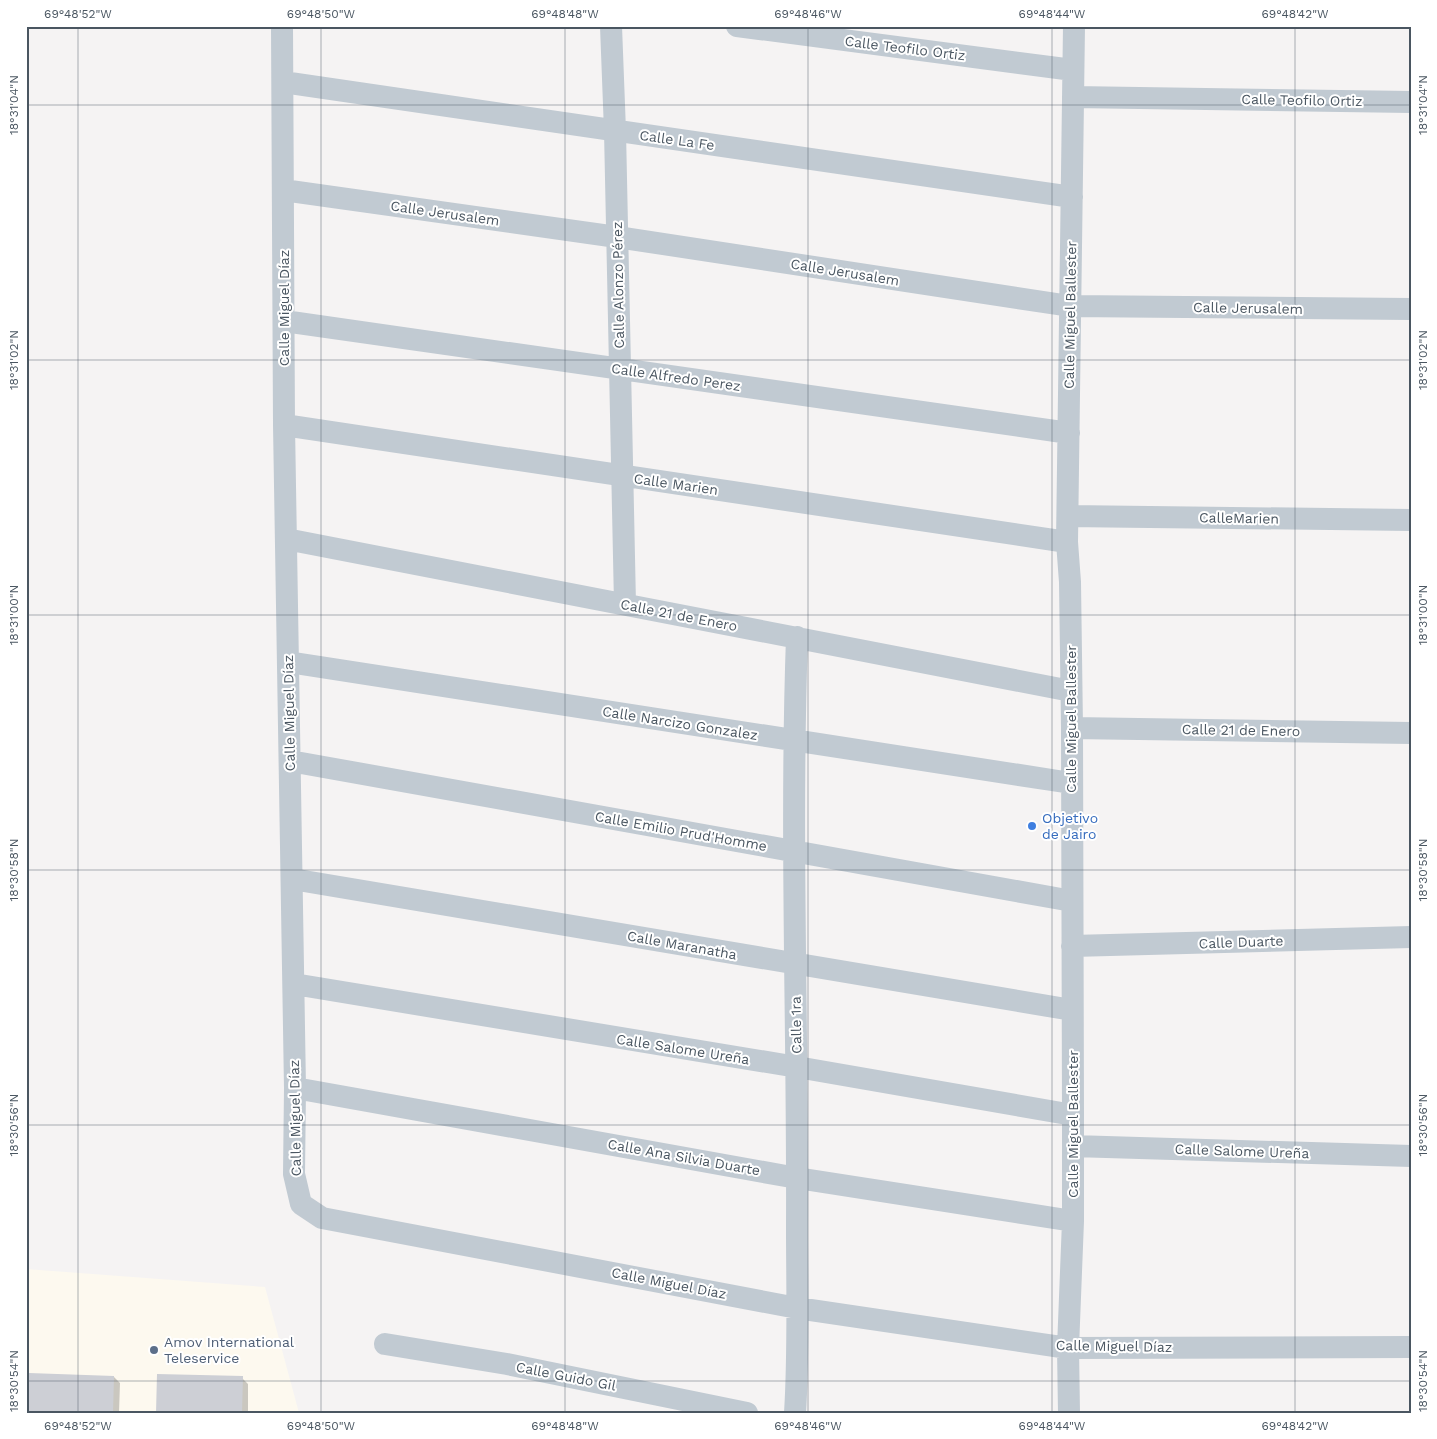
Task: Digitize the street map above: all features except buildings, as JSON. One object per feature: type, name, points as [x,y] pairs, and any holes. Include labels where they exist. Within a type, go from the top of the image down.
[{"type":"street","name":"Calle Miguel Díaz","points":[[282,26],[284,425],[294,984],[294,1174],[300,1204],[322,1218],[797,1308],[1068,1348],[1411,1347]]},
{"type":"street","name":"Calle Alonzo Pérez","points":[[611,26],[625,604]]},
{"type":"street","name":"Calle Teofilo Ortiz","points":[[736,26],[1073,70]]},
{"type":"street","name":"Calle Miguel Ballester","points":[[1069,1413],[1068,1348],[1073,1221],[1073,1115],[1072,728],[1068,516],[1074,26]]},
{"type":"street","name":"Calle La Fe","points":[[282,82],[1072,197]]},
{"type":"street","name":"Calle Teofilo Ortiz","points":[[1073,97],[1411,102]]},
{"type":"street","name":"Calle Jerusalem","points":[[283,190],[617,237],[1070,306],[1411,310]]},
{"type":"street","name":"Calle Alfredo Perez","points":[[284,321],[1069,433]]},
{"type":"street","name":"Calle Marien","points":[[284,425],[1068,542]]},
{"type":"street","name":"CalleMarien","points":[[1068,516],[1411,520]]},
{"type":"street","name":"Calle 21 de Enero","points":[[286,539],[1070,691]]},
{"type":"street","name":"Calle 1ra","points":[[795,1413],[798,1371],[798,1178],[794,964],[793,740],[797,637]]},
{"type":"street","name":"Calle Narcizo Gonzalez","points":[[288,662],[1071,783]]},
{"type":"street","name":"Calle 21 de Enero","points":[[1072,728],[1411,733]]},
{"type":"street","name":"Calle Emilio Prud'Homme","points":[[290,761],[1072,901]]},
{"type":"street","name":"Calle Maranatha","points":[[292,879],[1072,1010]]},
{"type":"street","name":"Calle Duarte","points":[[1072,946],[1411,937]]},
{"type":"street","name":"Calle Salome Ureña","points":[[294,984],[797,1067],[1073,1115]]},
{"type":"street","name":"Calle Ana Silvia Duarte","points":[[295,1088],[798,1178],[1073,1221]]},
{"type":"street","name":"Calle Salome Ureña","points":[[1073,1146],[1411,1156]]},
{"type":"street","name":"Calle Guido Gil","points":[[385,1344],[507,1364],[747,1413]]},
{"type":"shaded area","name":"Amov International Teleservice","points":[[26,1269],[265,1287],[299,1413],[26,1413]]},
{"type":"place","name":"Objetivo de Jairo","points":[[1032,826]]},
{"type":"place","name":"Amov International Teleservice","points":[[154,1350]]}]
